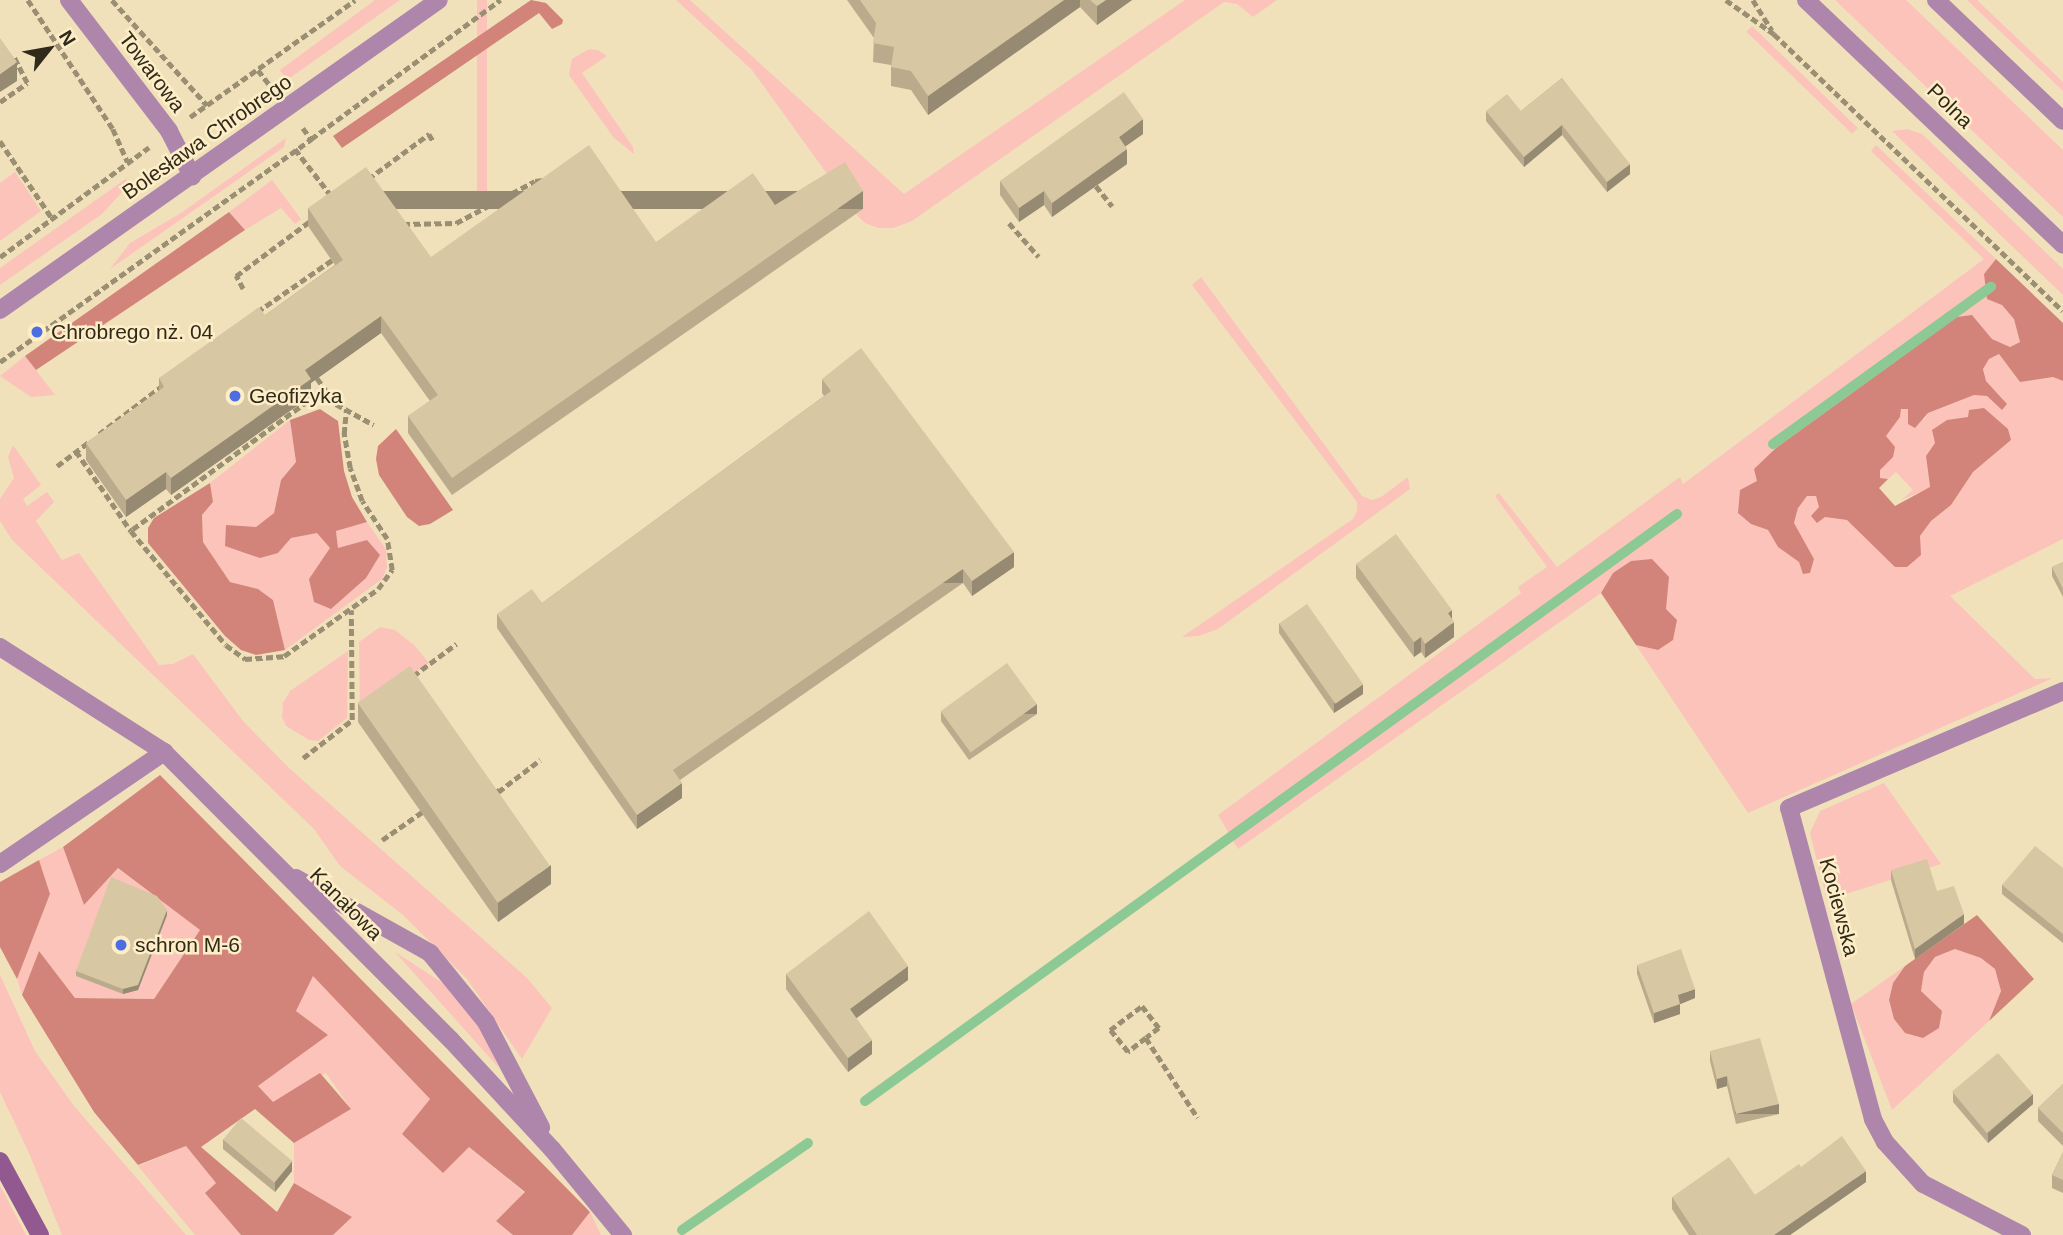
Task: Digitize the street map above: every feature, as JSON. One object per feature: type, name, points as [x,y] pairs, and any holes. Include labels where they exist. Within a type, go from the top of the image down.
[{"type":"main road","points":[[0,1161],[40,1235]]},
{"type":"street","name":"Towarowa","points":[[69,0],[169,131],[192,176]]},
{"type":"street","name":"Bolesława Chrobrego","points":[[0,310],[439,0]]},
{"type":"street","name":"Polna","points":[[1806,0],[2063,245]]},
{"type":"street","points":[[1936,0],[2063,121]]},
{"type":"street","name":"Kanałowa","points":[[0,647],[164,752],[451,1040],[552,1149],[622,1235]]},
{"type":"street","name":"Kociewska","points":[[2022,1235],[1952,1202],[1923,1184],[1885,1142],[1873,1119],[1789,808],[2063,691]]},
{"type":"street","points":[[0,863],[164,752]]},
{"type":"street","points":[[281,870],[430,953],[486,1022],[552,1149]]},
{"type":"path","points":[[27,0],[113,129],[128,162]]},
{"type":"path","points":[[112,0],[207,105]]},
{"type":"path","points":[[0,257],[169,131],[355,0]]},
{"type":"path","points":[[1726,0],[1774,34],[2063,311]]},
{"type":"path","points":[[1753,0],[1774,34]]},
{"type":"path","points":[[0,102],[27,83],[13,56]]},
{"type":"path","points":[[367,180],[429,134],[433,141]]},
{"type":"path","points":[[0,362],[311,139]]},
{"type":"path","points":[[0,141],[52,218]]},
{"type":"path","points":[[295,149],[338,205]]},
{"type":"path","points":[[395,225],[417,222],[456,223],[535,181],[557,180]]},
{"type":"path","points":[[1097,186],[1112,206]]},
{"type":"path","points":[[508,197],[514,204]]},
{"type":"path","points":[[243,289],[236,276],[325,211]]},
{"type":"path","points":[[1009,223],[1039,257]]},
{"type":"path","points":[[251,317],[331,260]]},
{"type":"path","points":[[262,308],[268,317]]},
{"type":"path","points":[[317,378],[336,404],[374,425]]},
{"type":"path","points":[[57,466],[164,384]]},
{"type":"path","points":[[131,531],[325,389]]},
{"type":"path","points":[[76,452],[131,531],[226,645],[245,659],[284,656],[351,609],[388,579],[392,570],[392,553],[387,539],[362,501],[350,468],[344,434],[346,409]]},
{"type":"path","points":[[351,609],[352,720]]},
{"type":"path","points":[[402,683],[456,644]]},
{"type":"path","points":[[413,676],[420,687]]},
{"type":"path","points":[[303,758],[362,713]]},
{"type":"path","points":[[490,781],[498,792],[540,760]]},
{"type":"path","points":[[382,840],[422,812]]},
{"type":"path","points":[[1142,1006],[1159,1028],[1146,1038],[1128,1052],[1110,1030],[1142,1006]]},
{"type":"path","points":[[1146,1038],[1199,1118]]},
{"type":"shaded area","points":[[375,0],[400,0],[287,80],[280,70]]},
{"type":"shaded area","points":[[477,0],[487,0],[487,198],[477,198]]},
{"type":"shaded area","points":[[531,0],[546,3],[563,20],[562,24],[552,29],[539,13],[342,148],[333,136]]},
{"type":"shaded area","points":[[676,0],[690,0],[904,194],[1185,0],[1277,0],[1253,17],[1237,4],[1224,2],[912,221],[893,228],[878,228],[865,223],[856,214],[863,209],[835,185],[752,70]]},
{"type":"shaded area","points":[[1835,0],[1906,0],[2063,150],[2063,217]]},
{"type":"shaded area","points":[[1967,0],[1977,0],[2063,82],[2063,91]]},
{"type":"shaded area","points":[[1752,26],[1858,128],[1852,134],[1746,32]]},
{"type":"shaded area","points":[[589,49],[598,50],[607,56],[582,73],[633,147],[634,154],[614,138],[569,75],[572,59]]},
{"type":"shaded area","points":[[1907,129],[1922,134],[2063,269],[2063,295],[1892,131]]},
{"type":"shaded area","points":[[286,138],[284,147],[110,269],[130,243],[181,213]]},
{"type":"shaded area","points":[[1876,145],[1996,259],[1984,274],[2015,319],[2020,342],[2010,347],[1992,339],[1972,315],[1757,481],[1751,524],[1768,530],[1778,547],[1799,562],[1803,574],[1810,573],[1814,559],[1794,524],[1798,508],[1807,496],[1816,496],[1825,517],[1847,520],[1867,537],[1920,536],[1931,521],[1951,505],[1973,472],[2011,440],[1969,417],[1935,443],[1926,456],[1930,488],[1901,500],[1913,490],[1896,472],[1888,479],[1879,478],[1886,436],[1900,417],[1901,409],[1908,409],[1924,420],[1928,413],[1974,395],[1987,396],[2002,409],[2006,403],[1986,381],[1983,368],[1989,359],[1999,354],[2020,382],[2053,377],[2063,381],[2063,539],[1950,596],[2035,679],[2053,678],[1748,813],[1636,645],[1658,650],[1613,573],[1601,593],[1238,849],[1218,815],[1521,593],[1518,587],[1547,567],[1495,496],[1499,493],[1557,567],[1680,477],[1683,484],[1984,259],[1871,151]]},
{"type":"shaded area","points":[[15,172],[41,211],[0,241],[0,183]]},
{"type":"shaded area","points":[[127,178],[123,191],[102,214],[0,285],[0,268]]},
{"type":"shaded area","points":[[272,180],[301,219],[295,224],[281,208],[245,230],[229,212]]},
{"type":"shaded area","points":[[229,212],[245,230],[36,370],[25,356]]},
{"type":"shaded area","points":[[1996,259],[2063,323],[2063,381],[2053,377],[2020,382],[1999,354],[1989,359],[1983,369],[1986,381],[2007,404],[2002,410],[1987,396],[1974,395],[1928,413],[1915,428],[1908,424],[1908,409],[1901,409],[1900,417],[1886,436],[1895,447],[1893,457],[1880,470],[1880,478],[1888,479],[1879,488],[1895,506],[1930,487],[1926,456],[1935,443],[1932,430],[1947,420],[1968,417],[1969,410],[1984,408],[2008,429],[2011,440],[1973,472],[1951,505],[1931,521],[1920,536],[1921,555],[1907,567],[1895,567],[1847,520],[1825,517],[1817,523],[1811,516],[1819,507],[1816,496],[1807,496],[1798,508],[1794,523],[1814,559],[1810,573],[1803,574],[1799,562],[1778,547],[1768,530],[1751,524],[1738,513],[1740,490],[1757,481],[1754,469],[1776,448],[1957,317],[1972,315],[1992,339],[2010,347],[2020,342],[2014,319],[2002,305],[1987,299],[1984,274]]},
{"type":"shaded area","points":[[1201,277],[1362,496],[1372,500],[1381,497],[1408,477],[1410,489],[1218,629],[1199,636],[1182,637],[1353,519],[1357,511],[1357,502],[1192,285]]},
{"type":"shaded area","points":[[25,356],[55,395],[31,397],[0,376]]},
{"type":"shaded area","points":[[320,409],[338,421],[344,471],[352,497],[367,522],[336,531],[338,548],[367,540],[380,555],[366,578],[331,609],[314,602],[309,579],[330,548],[317,533],[291,538],[278,553],[260,558],[225,546],[226,525],[256,527],[274,513],[281,480],[296,462],[290,420]]},
{"type":"shaded area","points":[[290,420],[296,462],[281,480],[274,513],[256,527],[278,553],[291,538],[317,532],[330,548],[338,548],[336,531],[367,522],[386,549],[387,567],[382,579],[285,650],[273,600],[258,589],[230,582],[203,542],[202,515],[213,502],[210,483]]},
{"type":"shaded area","points":[[396,429],[453,510],[430,524],[419,526],[407,517],[379,475],[376,459],[378,446]]},
{"type":"shaded area","points":[[13,445],[41,485],[23,499],[27,506],[47,492],[54,502],[36,521],[62,560],[79,553],[159,665],[173,664],[193,654],[243,721],[289,768],[527,978],[552,1008],[522,1059],[467,979],[403,915],[340,866],[314,829],[12,540],[0,521],[0,499],[14,478],[8,457]]},
{"type":"shaded area","points":[[210,483],[213,502],[202,515],[203,542],[230,582],[258,589],[273,600],[285,650],[256,655],[241,650],[225,636],[148,543],[148,528],[154,518]]},
{"type":"shaded area","points":[[1652,559],[1669,577],[1666,609],[1677,620],[1673,640],[1658,650],[1636,645],[1601,593],[1613,573],[1631,561]]},
{"type":"shaded area","points":[[380,627],[395,630],[414,645],[429,663],[360,712],[359,642]]},
{"type":"shaded area","points":[[348,651],[347,718],[318,741],[309,740],[286,726],[282,717],[283,703],[290,691]]},
{"type":"shaded area","points":[[160,775],[590,1212],[572,1235],[513,1235],[496,1221],[525,1192],[469,1147],[443,1173],[402,1134],[430,1099],[313,976],[296,1011],[328,1035],[258,1086],[273,1102],[320,1073],[351,1109],[294,1143],[255,1109],[201,1147],[277,1212],[294,1183],[352,1217],[333,1235],[241,1235],[205,1193],[216,1183],[186,1146],[138,1165],[94,1112],[22,995],[39,951],[75,998],[154,999],[200,930],[118,868],[84,905],[63,847]]},
{"type":"shaded area","points":[[1884,783],[1941,864],[1827,900],[1810,833],[1820,811]]},
{"type":"shaded area","points":[[63,847],[84,905],[118,868],[200,930],[154,999],[75,998],[39,951],[22,995],[17,979],[50,894],[39,860]]},
{"type":"shaded area","points":[[39,860],[50,894],[17,979],[0,947],[0,882]]},
{"type":"shaded area","points":[[1977,915],[2034,979],[1989,1021],[2001,991],[1995,969],[1981,958],[1955,949],[1935,957],[1924,972],[1921,991],[1942,1011],[1939,1028],[1923,1038],[1905,1033],[1894,1019],[1889,1000],[1893,983],[1905,966]]},
{"type":"shaded area","points":[[1955,949],[1982,958],[1995,969],[2001,991],[1989,1021],[1892,1110],[1851,1004],[1905,966],[1893,983],[1889,1000],[1894,1019],[1905,1033],[1930,1002],[1921,991],[1924,972],[1935,957]]},
{"type":"shaded area","points":[[395,952],[452,989],[478,1022],[499,1068]]},
{"type":"shaded area","points":[[0,975],[35,1051],[74,1106],[186,1235],[62,1235],[29,1153],[0,1092]]},
{"type":"shaded area","points":[[313,975],[430,1099],[402,1135],[469,1147],[525,1193],[496,1221],[513,1235],[333,1235],[352,1217],[294,1183],[294,1143],[351,1109],[326,1073],[273,1103],[258,1086],[327,1035],[296,1011]]},
{"type":"shaded area","points":[[186,1146],[216,1183],[206,1193],[241,1235],[195,1235],[138,1166]]},
{"type":"shaded area","points":[[0,1186],[4,1193],[26,1235],[0,1235]]},
{"type":"shaded area","points":[[590,1212],[601,1235],[572,1235]]},
{"type":"building","points":[[860,0],[1064,0],[928,96],[911,71],[891,67],[894,47],[873,43],[876,23]]},
{"type":"building","points":[[1090,0],[1106,0],[1097,6]]},
{"type":"building","points":[[0,38],[17,62],[0,74]]},
{"type":"building","points":[[1562,78],[1630,164],[1607,182],[1562,125],[1524,157],[1486,111],[1507,94],[1521,111]]},
{"type":"building","points":[[1124,92],[1143,119],[1119,137],[1127,149],[1052,203],[1044,191],[1019,208],[1000,181]]},
{"type":"building","points":[[589,145],[656,242],[753,173],[775,205],[845,162],[863,191],[452,478],[408,416],[438,395],[381,316],[305,370],[311,379],[171,478],[166,472],[126,500],[86,443],[164,387],[159,378],[259,307],[265,315],[343,260],[308,208],[366,167],[431,257]]},
{"type":"building","points":[[861,348],[1014,552],[972,581],[963,569],[673,770],[682,783],[637,815],[497,614],[532,589],[542,603],[831,391],[822,379]]},
{"type":"building","points":[[1396,534],[1452,610],[1448,613],[1454,622],[1425,644],[1421,637],[1414,642],[1356,564]]},
{"type":"building","points":[[2063,562],[2063,589],[2052,567]]},
{"type":"building","points":[[1307,604],[1363,684],[1335,704],[1279,624]]},
{"type":"building","points":[[1007,663],[1037,704],[971,752],[941,711]]},
{"type":"building","points":[[410,666],[550,866],[498,903],[358,703]]},
{"type":"building","points":[[2035,846],[2063,868],[2063,934],[2002,885]]},
{"type":"building","points":[[1927,859],[1937,891],[1954,886],[1964,914],[1915,949],[1891,870]]},
{"type":"building","name":"schron M-6","points":[[111,877],[157,896],[167,910],[138,985],[123,989],[76,971]]},
{"type":"building","points":[[869,911],[908,966],[850,1009],[872,1040],[848,1058],[786,974]]},
{"type":"building","points":[[1681,949],[1695,989],[1678,995],[1680,1004],[1654,1013],[1637,965]]},
{"type":"building","points":[[1760,1038],[1779,1104],[1736,1114],[1727,1076],[1717,1079],[1710,1051]]},
{"type":"building","points":[[1998,1053],[2033,1094],[1987,1133],[1952,1092]]},
{"type":"building","points":[[2063,1084],[2063,1133],[2038,1108]]},
{"type":"building","points":[[241,1118],[292,1161],[274,1183],[223,1139]]},
{"type":"building","points":[[1842,1136],[1866,1171],[1774,1235],[1697,1235],[1672,1197],[1729,1157],[1755,1195],[1799,1164],[1801,1167]]},
{"type":"building","points":[[2063,1152],[2063,1180],[2052,1175]]},
{"type":"waterway","points":[[1773,444],[1991,287]]},
{"type":"waterway","points":[[865,1101],[1677,514]]},
{"type":"waterway","points":[[682,1230],[808,1143]]},
{"type":"place","name":"Chrobrego nż. 04","points":[[37,332]]},
{"type":"place","name":"Geofizyka","points":[[235,396]]},
{"type":"place","name":"schron M-6","points":[[121,945]]}]
